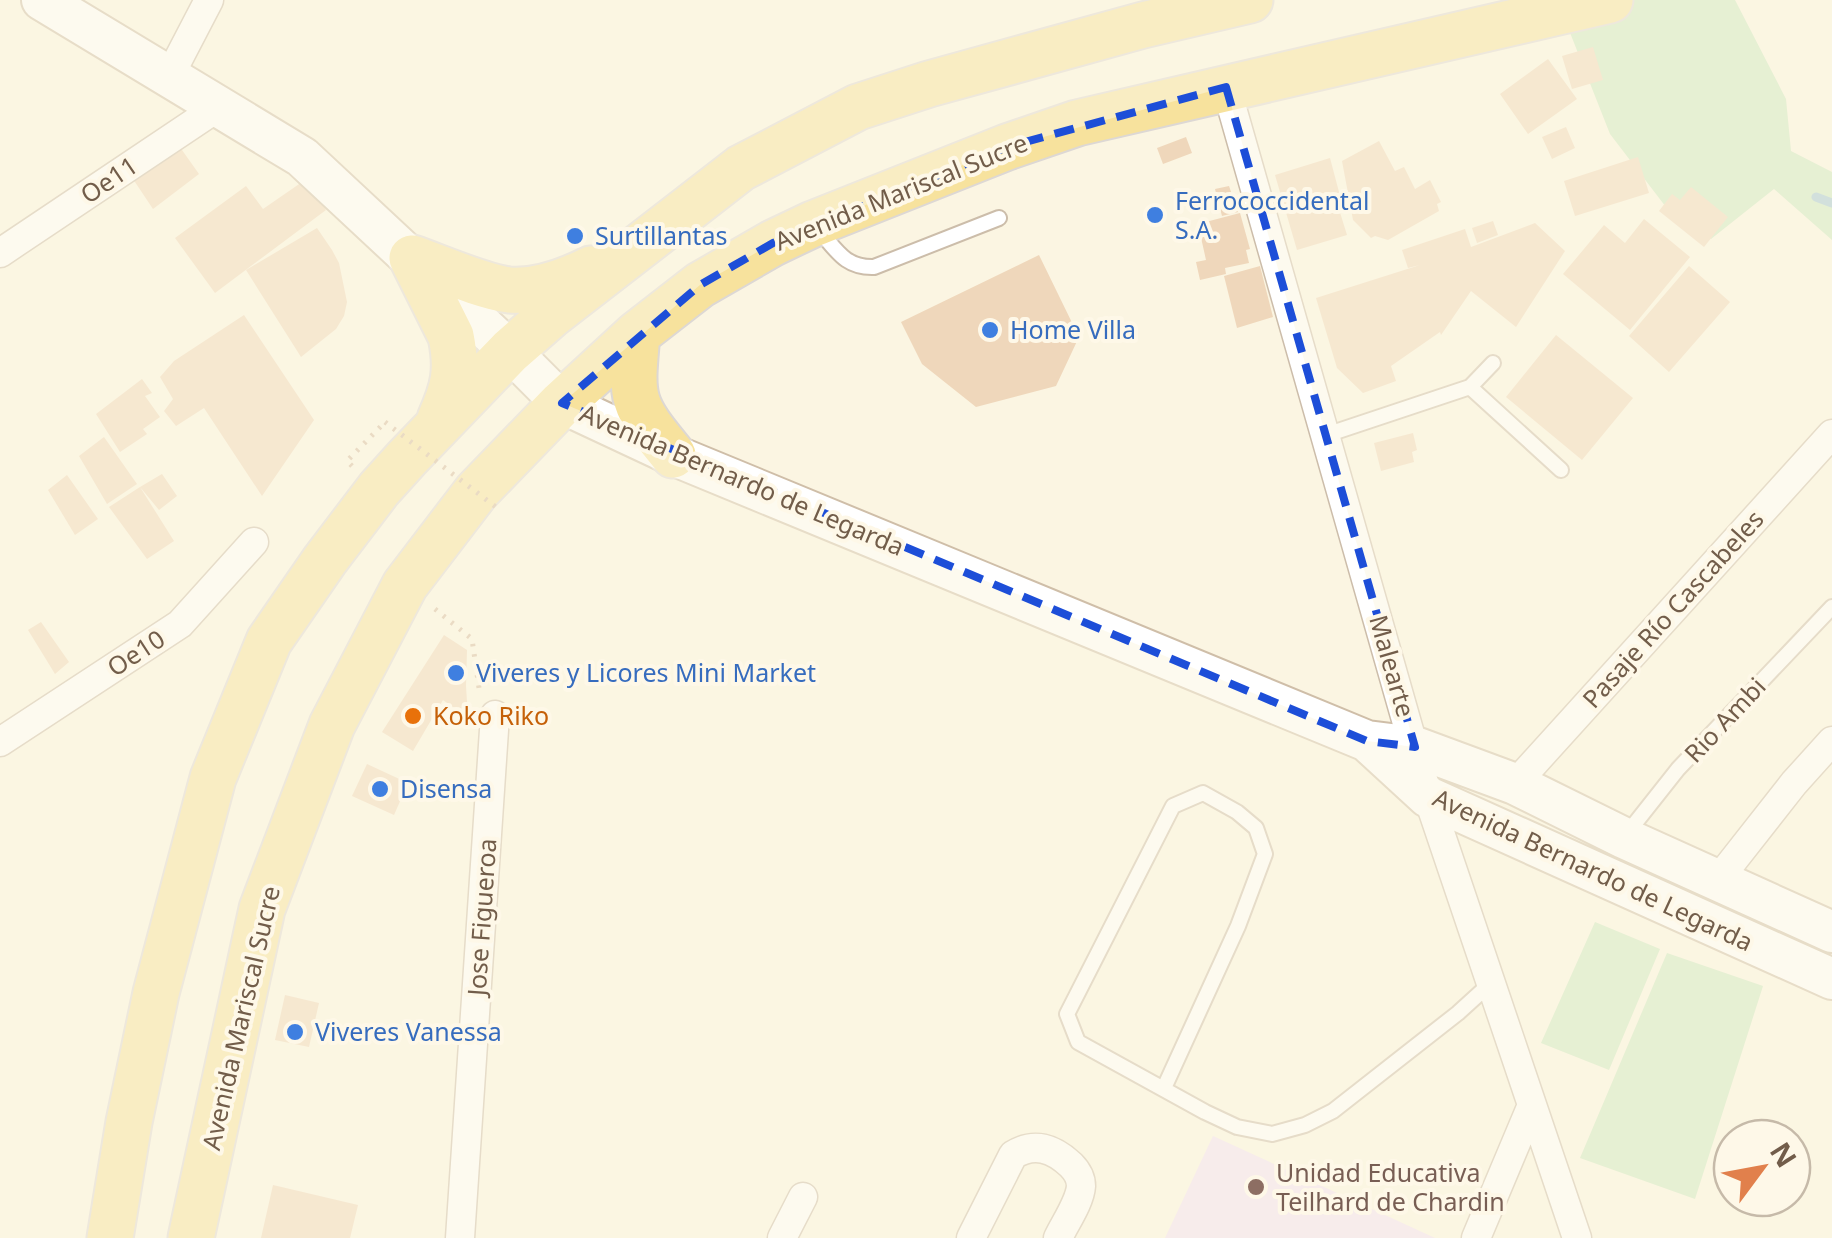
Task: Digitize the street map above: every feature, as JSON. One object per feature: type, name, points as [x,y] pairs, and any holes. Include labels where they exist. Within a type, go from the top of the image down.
[{"type":"main road","points":[[110,1238],[156,992],[213,778],[270,640],[380,489],[434,429],[550,316],[740,168],[858,107],[1137,12],[1250,0]]},
{"type":"main road","name":"Avenida Mariscal Sucre","points":[[191,1238],[262,909],[332,725],[405,586],[476,492],[562,403],[637,334],[700,285],[773,242],[1007,146],[1077,124],[1226,87],[1610,0]]},
{"type":"main road","points":[[412,258],[493,286],[517,290],[570,279],[634,250]]},
{"type":"main road","points":[[412,258],[451,336],[454,350],[452,394],[434,429]]},
{"type":"main road","points":[[637,334],[633,383],[636,403],[673,454]]},
{"type":"street","points":[[169,77],[208,0]]},
{"type":"street","name":"Avenida Bernardo de Legarda","points":[[51,2],[302,157],[562,403],[673,454],[1367,741],[1415,747],[1515,784],[1832,932]]},
{"type":"street","name":"Malearte","points":[[1226,87],[1428,797],[1578,1238]]},
{"type":"street","name":"Oe11","points":[[0,253],[218,108]]},
{"type":"street","name":"Pasaje Río Cascabeles","points":[[1515,784],[1832,434]]},
{"type":"street","name":"Oe10","points":[[0,742],[180,624],[254,542]]},
{"type":"street","name":"Jose Figueroa","points":[[460,1238],[495,715]]},
{"type":"street","name":"Avenida Bernardo de Legarda","points":[[1367,741],[1428,797],[1832,979]]},
{"type":"street","points":[[1717,880],[1832,741]]},
{"type":"street","points":[[1476,1238],[1532,1105]]},
{"type":"street","points":[[971,1238],[1012,1155],[1024,1148],[1056,1152],[1075,1168],[1080,1178],[1081,1190],[1058,1238]]},
{"type":"street","points":[[782,1238],[803,1197]]},
{"type":"lane","points":[[813,224],[846,260],[858,267],[894,261],[998,218]]},
{"type":"lane","points":[[1326,435],[1470,388],[1493,363]]},
{"type":"lane","points":[[1470,388],[1561,470]]},
{"type":"lane","name":"Rio Ambi","points":[[1624,838],[1678,769],[1832,607]]},
{"type":"lane","points":[[1164,1088],[1238,926],[1265,854],[1256,828],[1238,812],[1202,793],[1173,806],[1067,1014],[1078,1042],[1205,1112],[1237,1126],[1272,1134],[1305,1125],[1333,1111],[1491,983]]},
{"type":"path","points":[[346,461],[384,422],[501,511]]},
{"type":"path","points":[[405,586],[472,639],[481,698],[495,715]]},
{"type":"highlighted area","points":[[1226,87],[1415,747],[1367,741],[562,403],[700,285],[773,243],[1007,147]]},
{"type":"shaded area","name":"Unidad Educativa Teilhard de Chardin","points":[[1213,1136],[1435,1238],[1165,1238]]},
{"type":"green space","points":[[1628,0],[1735,0],[1786,99],[1791,151],[1832,172],[1832,240],[1774,189],[1711,239],[1669,211],[1610,134],[1565,20]]},
{"type":"green space","points":[[1595,922],[1660,949],[1609,1070],[1541,1043]]},
{"type":"green space","points":[[1667,953],[1763,986],[1721,1118],[1712,1118],[1712,1146],[1695,1199],[1580,1158]]},
{"type":"building","points":[[1593,47],[1603,80],[1572,89],[1562,56]]},
{"type":"building","points":[[1548,59],[1577,99],[1528,134],[1500,94]]},
{"type":"building","points":[[1566,127],[1575,148],[1552,159],[1542,137]]},
{"type":"building","points":[[1186,137],[1192,153],[1163,164],[1157,148]]},
{"type":"building","points":[[1379,141],[1395,171],[1404,167],[1415,189],[1430,180],[1441,202],[1437,204],[1439,211],[1388,240],[1371,238],[1353,220],[1342,161]]},
{"type":"building","points":[[177,143],[199,174],[153,209],[129,173]]},
{"type":"building","points":[[1638,157],[1649,193],[1575,216],[1564,181]]},
{"type":"building","points":[[1330,158],[1339,192],[1345,190],[1349,203],[1338,206],[1347,235],[1297,250],[1275,175]]},
{"type":"building","points":[[305,180],[326,210],[215,293],[175,238],[246,186],[263,209]]},
{"type":"building","points":[[1229,186],[1238,212],[1222,216],[1215,189]]},
{"type":"building","points":[[1691,187],[1728,217],[1704,247],[1659,211],[1672,194],[1680,200]]},
{"type":"building","points":[[1240,213],[1250,249],[1246,250],[1249,263],[1225,268],[1226,274],[1200,280],[1196,262],[1206,260],[1198,224]]},
{"type":"building","points":[[1644,219],[1690,257],[1630,330],[1563,274],[1604,225],[1625,243]]},
{"type":"building","points":[[1493,221],[1498,235],[1477,243],[1472,228]]},
{"type":"building","points":[[1535,223],[1565,251],[1516,327],[1471,291],[1441,335],[1440,332],[1391,366],[1396,381],[1363,393],[1337,368],[1316,298],[1420,265],[1408,268],[1402,250],[1465,229],[1471,247]]},
{"type":"building","points":[[317,228],[339,263],[347,302],[336,329],[301,357],[246,270]]},
{"type":"building","name":"Home Villa","points":[[1039,255],[1079,337],[1056,386],[976,407],[922,364],[901,322]]},
{"type":"building","points":[[1260,266],[1273,317],[1237,328],[1224,276]]},
{"type":"building","points":[[1689,266],[1730,302],[1669,372],[1629,336]]},
{"type":"building","points":[[244,315],[314,420],[262,496],[204,408],[176,426],[164,411],[173,399],[160,377],[174,361]]},
{"type":"building","points":[[1556,335],[1633,398],[1582,460],[1506,397]]},
{"type":"building","points":[[142,379],[152,393],[145,396],[160,417],[143,429],[147,434],[120,452],[96,414]]},
{"type":"building","points":[[1413,433],[1417,450],[1412,452],[1414,462],[1381,471],[1374,443]]},
{"type":"building","points":[[104,437],[137,484],[107,504],[79,456]]},
{"type":"building","points":[[162,474],[177,496],[159,510],[140,487]]},
{"type":"building","points":[[67,475],[98,519],[75,535],[48,490]]},
{"type":"building","points":[[140,487],[174,541],[147,559],[109,507]]},
{"type":"building","points":[[41,622],[69,662],[55,674],[28,630]]},
{"type":"building","points":[[444,635],[467,650],[468,718],[443,700],[413,751],[382,732]]},
{"type":"building","name":"Disensa","points":[[367,764],[408,783],[394,815],[352,796]]},
{"type":"building","points":[[285,995],[319,1003],[309,1047],[275,1040]]},
{"type":"building","points":[[273,1185],[358,1205],[350,1238],[261,1238]]},
{"type":"waterway","points":[[1816,197],[1832,203]]},
{"type":"place","name":"Ferrococcidental S.A.","points":[[1155,215]]},
{"type":"place","name":"Surtillantas","points":[[575,236]]},
{"type":"place","name":"Home Villa","points":[[990,330]]},
{"type":"place","name":"Viveres y Licores Mini Market","points":[[456,673]]},
{"type":"place","name":"Koko Riko","points":[[413,716]]},
{"type":"place","name":"Disensa","points":[[380,789]]},
{"type":"place","name":"Viveres Vanessa","points":[[295,1032]]},
{"type":"place","name":"Unidad Educativa Teilhard de Chardin","points":[[1256,1187]]}]
